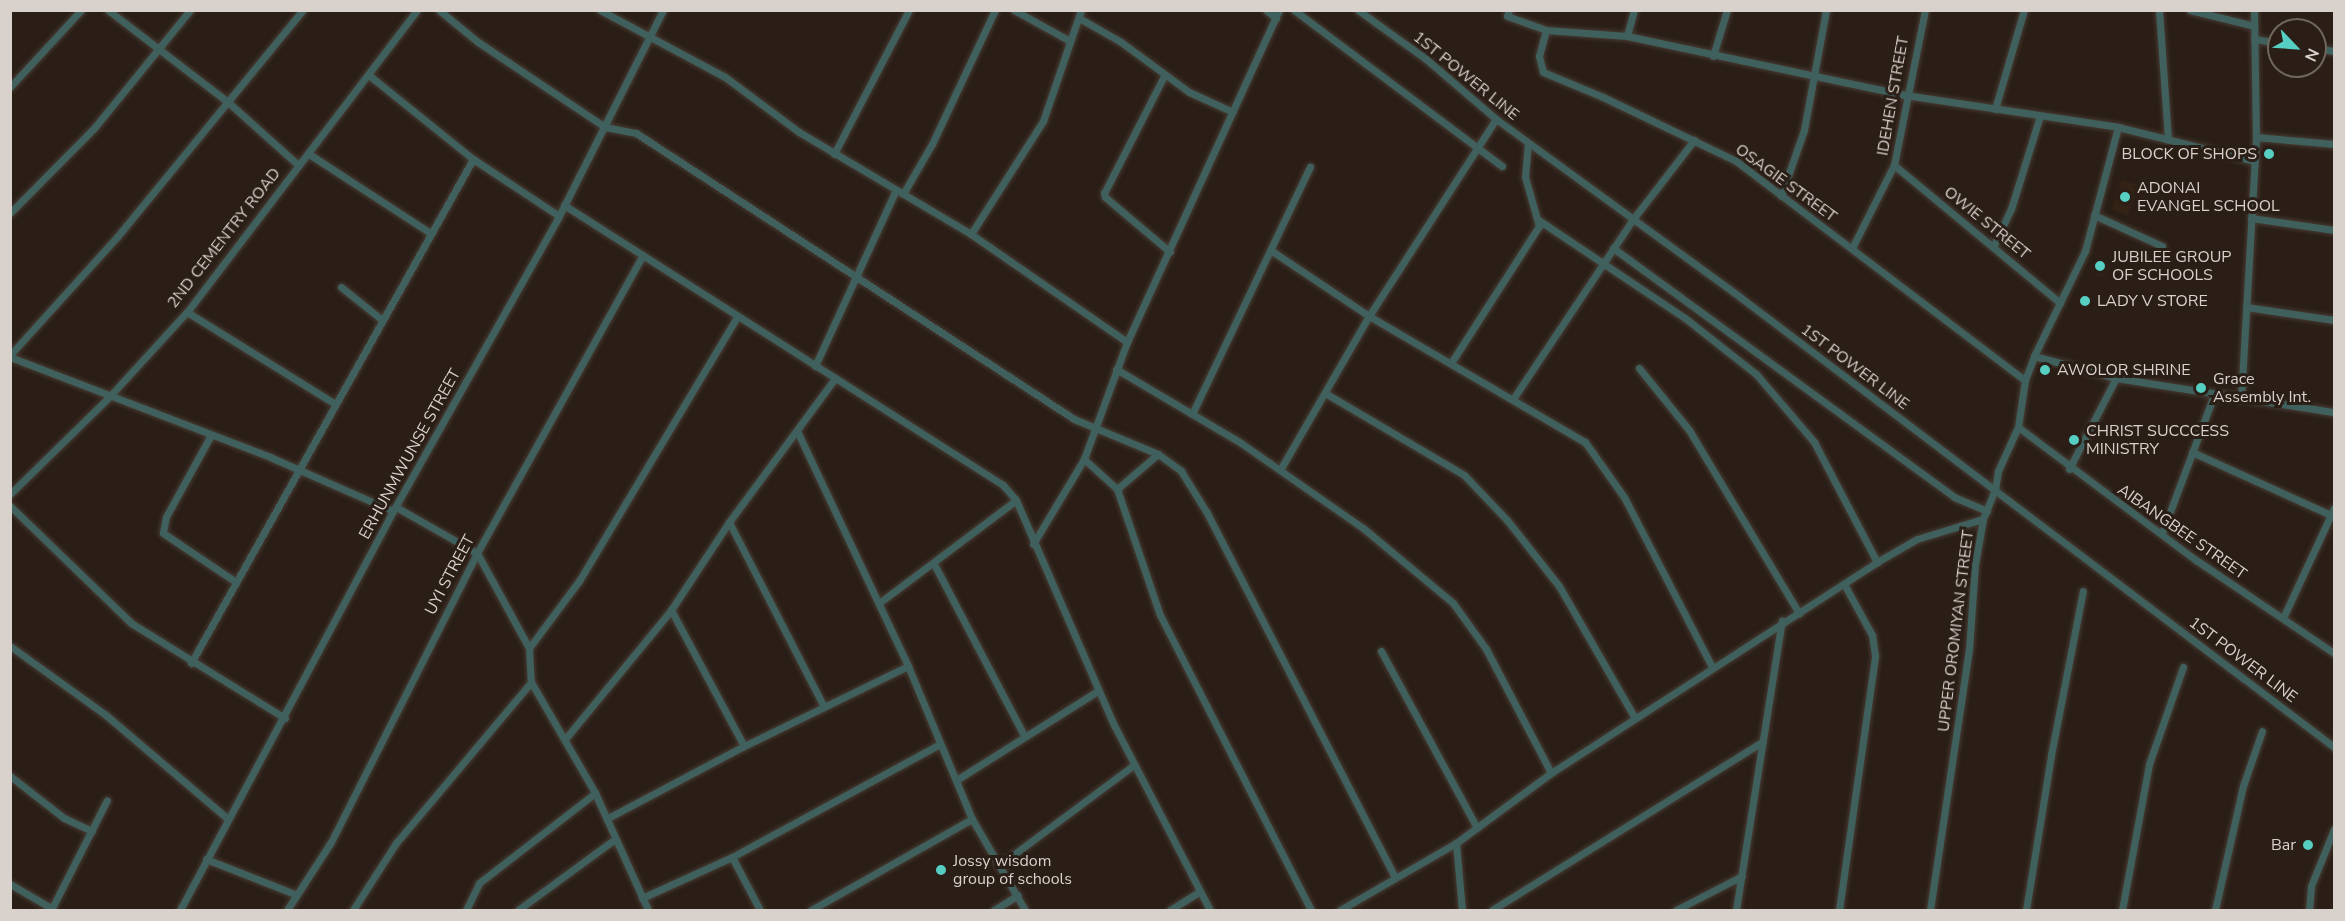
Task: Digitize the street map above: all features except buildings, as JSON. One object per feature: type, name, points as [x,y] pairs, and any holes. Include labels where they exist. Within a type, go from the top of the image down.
[{"type":"street","points":[[10,87],[81,10]]},
{"type":"street","points":[[108,10],[229,103],[298,165]]},
{"type":"street","points":[[10,213],[94,127],[161,50],[190,10]]},
{"type":"street","points":[[303,10],[117,237],[10,356],[394,509],[477,553],[529,648],[531,682],[566,738],[608,818],[615,839],[648,910]]},
{"type":"street","name":"2ND CEMENTRY ROAD","points":[[10,494],[109,396],[187,312],[298,165],[370,76],[417,10]]},
{"type":"street","points":[[439,10],[478,42],[605,127],[636,133],[856,278],[1094,429],[1158,454],[1181,471],[1207,513],[1394,876]]},
{"type":"street","points":[[600,10],[725,77],[834,154],[894,192],[903,194],[971,234],[1127,342]]},
{"type":"street","name":"ERHUNMWUNSE STREET","points":[[180,910],[227,818],[285,718],[394,509],[559,216],[663,10]]},
{"type":"street","points":[[834,154],[909,10]]},
{"type":"street","points":[[903,194],[932,144],[994,10]]},
{"type":"street","points":[[1014,10],[1070,40]]},
{"type":"street","points":[[1033,544],[1084,459],[1127,342],[1278,14],[1266,10]]},
{"type":"street","points":[[1293,10],[1503,166]]},
{"type":"street","name":"1ST POWER LINE","points":[[1358,10],[1426,59],[1496,119],[1995,490],[2334,747]]},
{"type":"street","points":[[1509,10],[1507,16],[1546,30],[1627,36],[1905,95],[2118,127],[2254,161]]},
{"type":"street","points":[[1627,36],[1634,10]]},
{"type":"street","points":[[1713,56],[1727,10]]},
{"type":"street","points":[[1781,196],[1804,130],[1826,10]]},
{"type":"street","name":"IDEHEN STREET","points":[[1852,249],[1894,165],[1905,95],[1924,10]]},
{"type":"street","points":[[1995,109],[2024,10]]},
{"type":"street","points":[[2159,10],[2168,140]]},
{"type":"street","points":[[2190,10],[2254,26]]},
{"type":"street","points":[[2241,399],[2256,137],[2254,10]]},
{"type":"street","points":[[971,234],[1043,121],[1080,14],[1121,42],[1164,76],[1233,112]]},
{"type":"street","name":"OSAGIE STREET","points":[[1546,30],[1539,56],[1543,72],[1736,161],[2025,380]]},
{"type":"street","points":[[2254,39],[2267,41]]},
{"type":"street","points":[[370,76],[473,159],[559,216]]},
{"type":"street","points":[[1164,76],[1104,193],[1170,252]]},
{"type":"street","points":[[1994,245],[2011,209],[2040,116]]},
{"type":"street","points":[[1280,470],[1370,316],[1496,119]]},
{"type":"street","name":"UPPER OROMIYAN STREET","points":[[1930,910],[1969,650],[1975,565],[1983,519],[1995,490],[1998,471],[2018,427],[2025,380],[2034,356],[2085,251],[2118,127]]},
{"type":"street","points":[[2256,137],[2334,144]]},
{"type":"street","points":[[1513,399],[1633,219],[1694,140]]},
{"type":"street","points":[[1528,142],[1526,188],[1540,221],[1685,318],[1767,386],[1814,442],[1877,562]]},
{"type":"street","points":[[309,154],[430,233]]},
{"type":"street","points":[[191,663],[297,469],[473,159]]},
{"type":"street","name":"OWIE STREET","points":[[1894,165],[1994,245],[2060,303]]},
{"type":"street","points":[[1192,414],[1272,251],[1310,167]]},
{"type":"street","points":[[815,366],[894,192]]},
{"type":"street","points":[[564,205],[736,317],[985,471],[1016,500],[1098,691],[1210,910]]},
{"type":"street","points":[[2094,215],[2162,246]]},
{"type":"street","points":[[2251,218],[2334,230]]},
{"type":"street","points":[[1451,363],[1540,221]]},
{"type":"street","points":[[1613,248],[1954,497],[1987,511]]},
{"type":"street","points":[[1272,251],[1370,316],[1585,442],[1605,467],[1624,497],[1712,667]]},
{"type":"street","name":"UYI STREET","points":[[286,910],[331,842],[477,553],[643,255]]},
{"type":"street","points":[[341,287],[381,319]]},
{"type":"street","points":[[2246,307],[2334,320]]},
{"type":"street","points":[[187,312],[334,403]]},
{"type":"street","points":[[529,648],[579,581],[736,317]]},
{"type":"street","points":[[2034,356],[2116,378],[2334,412]]},
{"type":"street","points":[[1639,368],[1689,430],[1798,613]]},
{"type":"street","points":[[1116,369],[1280,470],[1363,528],[1452,603],[1486,650],[1551,773]]},
{"type":"street","points":[[566,738],[671,610],[729,522],[798,433],[835,378]]},
{"type":"street","points":[[2069,469],[2116,378]]},
{"type":"street","points":[[1325,393],[1464,475],[1508,519],[1559,586],[1635,717]]},
{"type":"street","points":[[2162,533],[2214,395]]},
{"type":"street","name":"AIBANGBEE STREET","points":[[2018,427],[2069,469],[2334,653]]},
{"type":"street","points":[[798,433],[908,666],[940,744],[958,779],[972,819],[1001,864],[1025,910]]},
{"type":"street","points":[[211,435],[166,517],[164,533],[236,582]]},
{"type":"street","points":[[2192,453],[2333,511],[2283,618]]},
{"type":"street","points":[[1117,489],[1158,454]]},
{"type":"street","points":[[1084,459],[1117,489],[1160,615],[1311,910]]},
{"type":"street","points":[[879,603],[934,564],[1016,500]]},
{"type":"street","points":[[10,506],[131,623],[191,663],[285,718]]},
{"type":"street","points":[[1340,910],[1394,876],[1456,843],[1551,773],[1760,635],[1877,562],[1917,539],[1983,519]]},
{"type":"street","points":[[729,522],[824,707]]},
{"type":"street","points":[[934,564],[1025,736]]},
{"type":"street","points":[[1839,910],[1875,656],[1872,635],[1844,584]]},
{"type":"street","points":[[2026,910],[2051,755],[2083,591]]},
{"type":"street","points":[[671,610],[744,746]]},
{"type":"street","points":[[1736,910],[1776,642],[1782,621]]},
{"type":"street","points":[[1760,635],[1776,642]]},
{"type":"street","points":[[10,646],[107,716],[227,818]]},
{"type":"street","points":[[1381,651],[1477,828]]},
{"type":"street","points":[[608,818],[744,746],[908,666]]},
{"type":"street","points":[[2122,910],[2149,764],[2183,667]]},
{"type":"street","points":[[353,910],[396,843],[531,682]]},
{"type":"street","points":[[958,779],[1098,691]]},
{"type":"street","points":[[2215,910],[2244,786],[2262,731]]},
{"type":"street","points":[[1492,910],[1762,742]]},
{"type":"street","points":[[642,898],[732,857],[940,744]]},
{"type":"street","points":[[1001,864],[1134,765]]},
{"type":"street","points":[[10,776],[64,818],[92,831]]},
{"type":"street","points":[[466,910],[479,883],[595,793]]},
{"type":"street","points":[[10,884],[51,909],[107,800]]},
{"type":"street","points":[[811,910],[972,819]]},
{"type":"street","points":[[2309,910],[2311,886],[2334,829]]},
{"type":"street","points":[[518,910],[615,839]]},
{"type":"street","points":[[1456,843],[1461,910]]},
{"type":"street","points":[[732,857],[760,910]]},
{"type":"street","points":[[206,859],[295,894]]},
{"type":"street","points":[[1676,910],[1742,876]]},
{"type":"street","points":[[1170,910],[1199,892]]},
{"type":"street","points":[[994,910],[1018,895]]},
{"type":"shaded area","name":"ADONAI EVANGEL SCHOOL","points":[[2122,180],[2138,185],[2128,215],[2112,210]]},
{"type":"shaded area","name":"JUBILEE GROUP OF SCHOOLS","points":[[2096,258],[2104,258],[2109,263],[2107,274],[2096,276],[2091,271],[2091,263]]},
{"type":"place","name":"BLOCK OF SHOPS","points":[[2269,154]]},
{"type":"place","name":"ADONAI EVANGEL SCHOOL","points":[[2125,197]]},
{"type":"place","name":"JUBILEE GROUP OF SCHOOLS","points":[[2100,266]]},
{"type":"place","name":"LADY V STORE","points":[[2085,301]]},
{"type":"place","name":"AWOLOR SHRINE","points":[[2045,370]]},
{"type":"place","name":"Grace Assembly Int.","points":[[2201,388]]},
{"type":"place","name":"CHRIST SUCCCESS MINISTRY","points":[[2074,440]]},
{"type":"place","name":"Bar","points":[[2308,845]]},
{"type":"place","name":"Jossy wisdom group of schools","points":[[941,870]]}]
